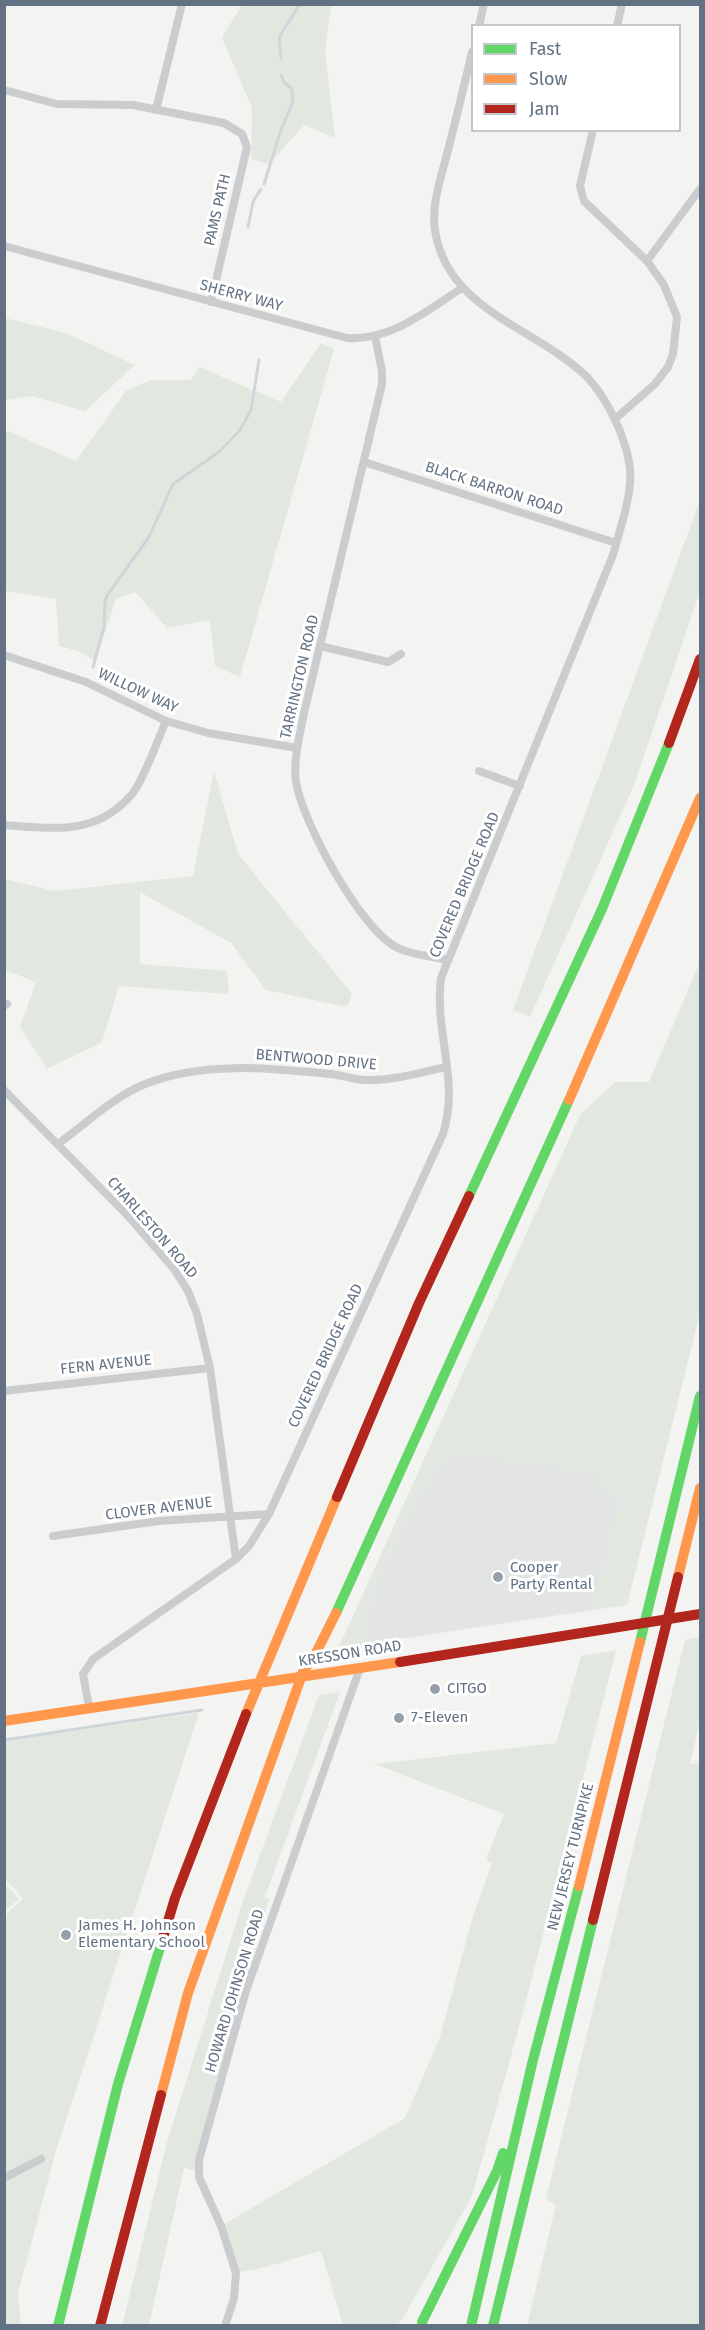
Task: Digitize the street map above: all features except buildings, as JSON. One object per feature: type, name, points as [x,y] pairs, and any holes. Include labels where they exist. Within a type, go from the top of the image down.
[{"type":"main road","points":[[58,2325],[121,2073],[175,1898],[238,1734],[419,1303],[602,909],[654,784],[700,659]]},
{"type":"main road","points":[[100,2325],[188,1993],[303,1672],[316,1653],[339,1607],[481,1295],[612,1004],[700,798]]},
{"type":"main road","name":"NEW JERSEY TURNPIKE","points":[[471,2325],[533,2060],[594,1829],[700,1395]]},
{"type":"main road","points":[[493,2325],[700,1488]]},
{"type":"main road","name":"KRESSON ROAD","points":[[4,1721],[330,1673],[697,1614]]},
{"type":"main road","points":[[422,2322],[497,2171],[516,2106],[533,2060]]},
{"type":"street","points":[[4,90],[57,104],[133,105],[156,110],[182,4]]},
{"type":"street","points":[[479,24],[484,4]]},
{"type":"street","points":[[617,24],[621,4]]},
{"type":"street","name":"COVERED BRIDGE ROAD","points":[[89,1707],[83,1674],[93,1659],[236,1559],[249,1546],[269,1514],[443,1134],[450,1104],[439,995],[447,960],[483,879],[520,786],[616,543],[626,508],[630,466],[626,447],[615,419],[599,391],[558,353],[494,314],[462,288],[443,260],[434,227],[435,211],[471,56]]},
{"type":"street","name":"PAMS PATH","points":[[156,110],[224,123],[242,134],[246,147],[211,302]]},
{"type":"street","points":[[592,132],[580,186],[582,195],[591,210],[647,261],[664,285],[674,306],[676,317],[673,354],[668,367],[655,384],[615,419]]},
{"type":"street","points":[[647,261],[700,189]]},
{"type":"street","name":"SHERRY WAY","points":[[4,246],[348,338],[363,339],[401,327],[462,288]]},
{"type":"street","name":"TARRINGTON ROAD","points":[[375,336],[382,371],[382,384],[297,748],[296,778],[305,811],[348,895],[378,933],[398,948],[447,960]]},
{"type":"street","name":"BLACK BARRON ROAD","points":[[364,462],[616,543]]},
{"type":"street","points":[[320,646],[388,662],[401,654]]},
{"type":"street","name":"WILLOW WAY","points":[[4,655],[86,682],[166,721],[208,734],[297,748]]},
{"type":"street","points":[[4,825],[61,829],[82,826],[116,809],[138,786],[166,721]]},
{"type":"street","points":[[479,771],[520,786]]},
{"type":"street","name":"BENTWOOD DRIVE","points":[[58,1144],[142,1085],[168,1076],[207,1070],[256,1067],[380,1080],[447,1067]]},
{"type":"street","name":"CHARLESTON ROAD","points":[[4,1090],[128,1216],[188,1291],[197,1314],[210,1368],[236,1559]]},
{"type":"street","name":"FERN AVENUE","points":[[4,1391],[210,1368]]},
{"type":"street","name":"CLOVER AVENUE","points":[[53,1536],[159,1521],[269,1514]]},
{"type":"street","name":"HOWARD JOHNSON ROAD","points":[[225,2325],[234,2298],[236,2272],[221,2226],[199,2177],[200,2160],[245,1994],[360,1668]]},
{"type":"street","points":[[4,2178],[41,2159]]},
{"type":"shaded area","points":[[242,5],[331,5],[325,51],[335,138],[304,125],[269,164],[251,159],[252,108],[222,37]]},
{"type":"shaded area","points":[[5,318],[66,333],[135,365],[85,411],[31,396],[5,400]]},
{"type":"shaded area","points":[[321,343],[334,349],[240,677],[215,666],[210,620],[167,628],[135,592],[116,599],[95,661],[78,651],[59,646],[56,599],[5,591],[5,430],[76,461],[126,391],[151,380],[191,380],[199,367],[281,402]]},
{"type":"shaded area","points":[[700,500],[700,592],[634,785],[530,1017],[513,1010]]},
{"type":"shaded area","points":[[214,771],[238,854],[352,994],[347,1007],[266,990],[231,943],[140,892],[140,964],[227,971],[229,994],[119,986],[102,1042],[47,1069],[20,1027],[36,982],[5,970],[5,879],[54,891],[193,876]]},
{"type":"shaded area","points":[[700,962],[700,1313],[627,1605],[593,1610],[621,1498],[596,1490],[598,1474],[449,1451],[406,1517],[375,1580],[366,1644],[338,1649],[580,1115],[615,1082],[649,1082]]},
{"type":"shaded area","points":[[449,1451],[598,1474],[621,1498],[593,1610],[366,1644],[375,1581],[406,1517]]},
{"type":"shaded area","points":[[700,1637],[700,1719],[690,1764],[700,1763],[700,2325],[527,2325],[556,2205],[546,2199],[685,1640]]},
{"type":"shaded area","points":[[616,1650],[521,2020],[472,2196],[402,2320],[396,2325],[343,2325],[321,2251],[236,2273],[221,2226],[405,2118],[440,2037],[473,1916],[492,1863],[486,1860],[504,1814],[375,1764],[556,1743],[581,1656]]},
{"type":"shaded area","points":[[340,1692],[264,1899],[269,1898],[199,2172],[184,2168],[149,2325],[122,2326],[167,2142],[242,1904],[319,1695]]},
{"type":"shaded area","name":"James H. Johnson Elementary School","points":[[199,1713],[56,2151],[18,2293],[21,2326],[10,2325],[10,2321],[9,2325],[4,2325],[4,1916],[23,1899],[5,1878],[5,1741]]},
{"type":"shaded area","points":[[4,1883],[19,1899],[5,1911],[4,1911]]},
{"type":"waterway","points":[[281,58],[279,40],[281,34],[300,4]]},
{"type":"waterway","points":[[264,184],[281,130],[293,102],[292,89],[284,82],[281,75]]},
{"type":"waterway","points":[[248,227],[253,202],[261,189]]},
{"type":"waterway","points":[[93,667],[104,627],[105,600],[108,594],[149,537],[173,484],[219,452],[240,430],[251,410],[259,360]]},
{"type":"waterway","points":[[4,1740],[202,1710]]},
{"type":"traffic: fast","points":[[469,1196],[602,909],[669,743]]},
{"type":"traffic: fast","points":[[336,1613],[569,1100]]},
{"type":"traffic: fast","points":[[640,1642],[700,1396]]},
{"type":"traffic: fast","points":[[471,2326],[533,2060],[579,1886]]},
{"type":"traffic: fast","points":[[493,2326],[593,1920]]},
{"type":"traffic: fast","points":[[58,2326],[118,2084],[163,1938]]},
{"type":"traffic: fast","points":[[422,2322],[497,2171],[503,2153]]},
{"type":"traffic: slow","points":[[569,1100],[700,798]]},
{"type":"traffic: slow","points":[[678,1577],[700,1488]]},
{"type":"traffic: slow","points":[[246,1714],[337,1497]]},
{"type":"traffic: slow","points":[[161,2095],[188,1993],[303,1672],[316,1653],[336,1613]]},
{"type":"traffic: slow","points":[[579,1886],[640,1642]]},
{"type":"traffic: slow","points":[[4,1721],[400,1662]]},
{"type":"traffic: jam","points":[[669,743],[700,659]]},
{"type":"traffic: jam","points":[[337,1497],[419,1303],[469,1196]]},
{"type":"traffic: jam","points":[[593,1920],[678,1577]]},
{"type":"traffic: jam","points":[[400,1662],[700,1614]]},
{"type":"traffic: jam","points":[[163,1938],[175,1898],[246,1714]]},
{"type":"traffic: jam","points":[[100,2326],[161,2095]]},
{"type":"place","name":"Cooper Party Rental","points":[[498,1577]]},
{"type":"place","name":"CITGO","points":[[435,1689]]},
{"type":"place","name":"7-Eleven","points":[[399,1718]]},
{"type":"place","name":"James H. Johnson Elementary School","points":[[66,1935]]}]
